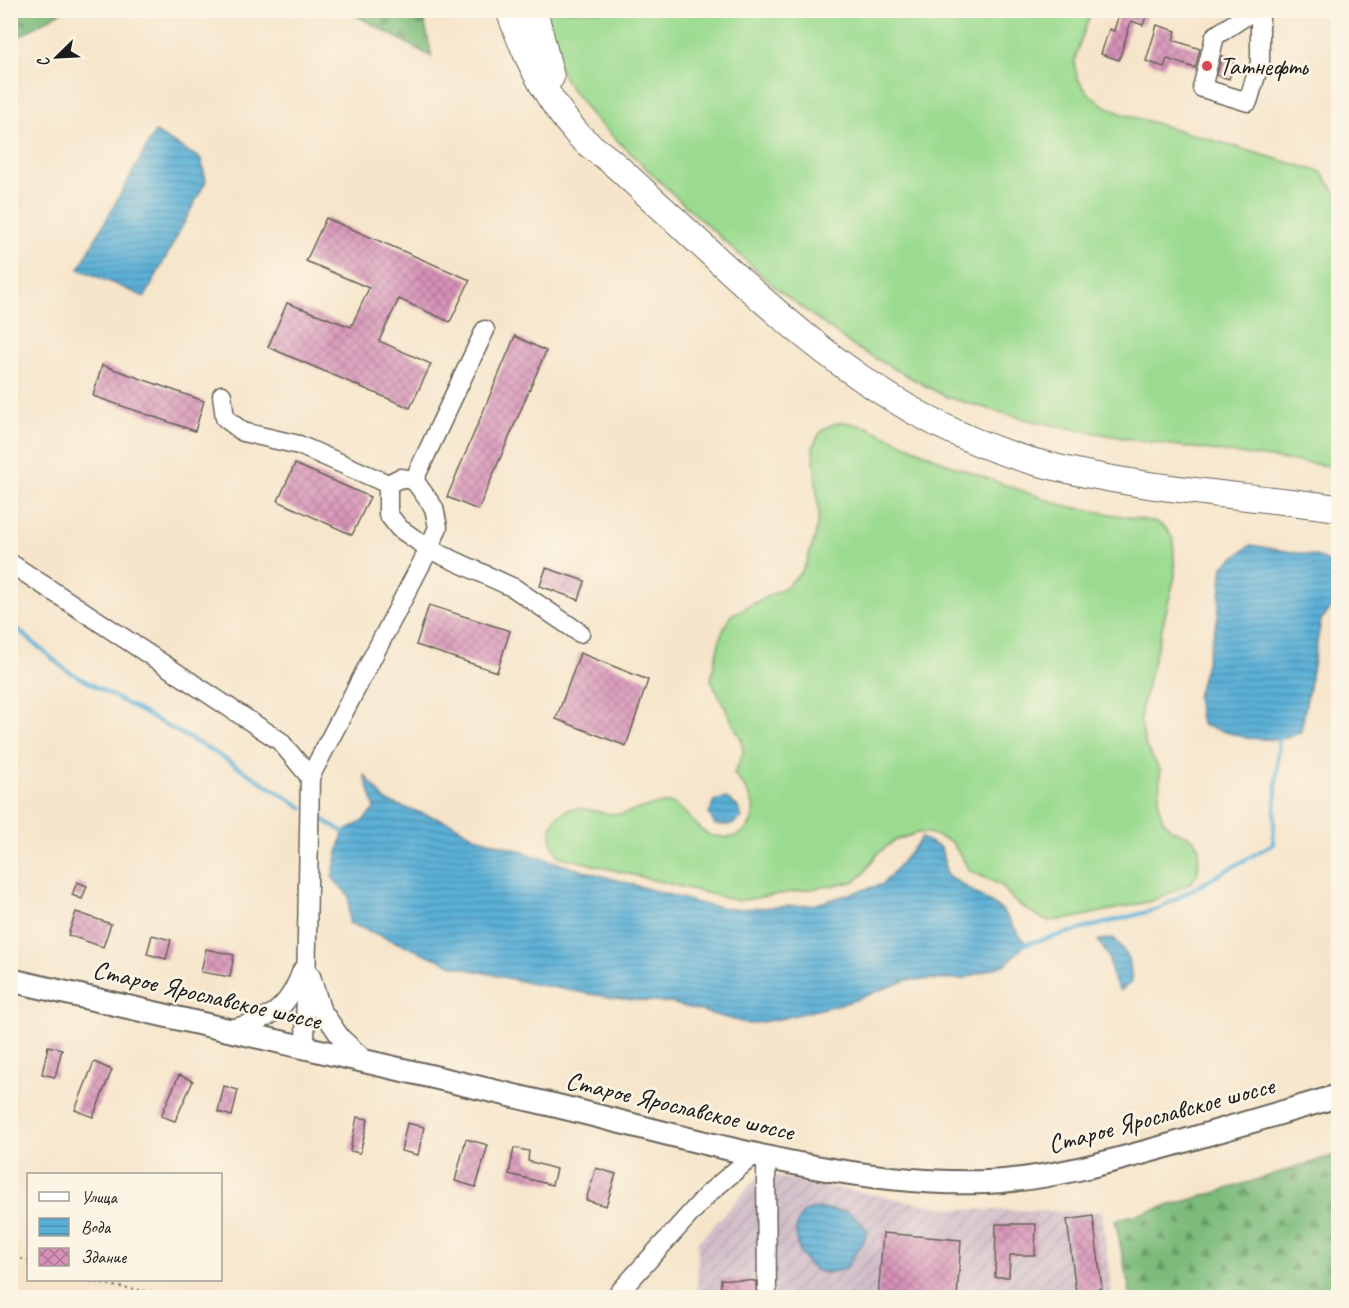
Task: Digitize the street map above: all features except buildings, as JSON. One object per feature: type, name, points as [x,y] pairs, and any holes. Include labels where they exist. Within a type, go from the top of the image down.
[{"type":"highway","points":[[509,10],[529,58],[560,112],[577,134],[612,162],[818,348],[921,417],[998,450],[1082,474],[1167,488],[1338,508]]},
{"type":"highway","points":[[534,10],[550,76],[612,162]]},
{"type":"main road","name":"Старое Ярославское шоссе","points":[[10,980],[305,1046],[760,1155],[846,1171],[920,1179],[966,1182],[1022,1179],[1055,1174],[1096,1165],[1338,1096]]},
{"type":"lane","points":[[1251,10],[1250,13],[1215,36],[1202,88],[1248,102],[1260,62],[1262,10]]},
{"type":"lane","points":[[414,480],[485,330]]},
{"type":"lane","points":[[222,395],[225,418],[243,432],[298,445],[388,484],[400,478],[414,480],[434,508],[438,527],[429,549],[310,777],[305,1046]]},
{"type":"lane","points":[[388,484],[388,514],[399,528],[429,549],[514,588],[580,633]]},
{"type":"lane","points":[[10,563],[280,741],[310,777]]},
{"type":"lane","points":[[231,1029],[256,1023],[274,1013],[292,996],[307,954]]},
{"type":"lane","points":[[307,954],[310,975],[321,1009],[341,1038],[365,1060]]},
{"type":"lane","points":[[614,1298],[709,1193],[760,1155]]},
{"type":"lane","points":[[760,1155],[767,1298]]},
{"type":"path","points":[[10,1255],[27,1261]]},
{"type":"path","points":[[88,1281],[163,1293],[177,1298]]},
{"type":"shaded area","points":[[761,1174],[952,1209],[1102,1212],[1112,1297],[697,1298],[698,1242]]},
{"type":"green space","points":[[11,10],[62,10],[62,11],[11,41]]},
{"type":"green space","points":[[348,11],[422,11],[432,57]]},
{"type":"green space","points":[[546,11],[1092,11],[1079,45],[1075,64],[1079,81],[1097,100],[1120,113],[1321,172],[1338,196],[1338,462],[1330,466],[1135,440],[1036,422],[946,397],[853,346],[776,288],[593,117],[566,82],[549,39]]},
{"type":"green space","points":[[844,422],[867,427],[953,466],[1065,506],[1156,522],[1166,528],[1173,539],[1175,576],[1141,711],[1141,723],[1146,747],[1160,770],[1159,807],[1163,820],[1171,829],[1193,838],[1199,849],[1198,873],[1191,883],[1152,901],[1069,919],[1046,921],[1016,903],[1001,885],[970,871],[952,842],[929,833],[917,833],[894,841],[876,855],[863,875],[853,882],[738,901],[558,856],[551,838],[551,830],[555,818],[566,810],[581,808],[620,814],[668,803],[682,810],[703,831],[711,835],[735,836],[746,830],[752,819],[752,800],[734,774],[743,753],[742,741],[711,680],[721,635],[731,615],[786,587],[802,571],[815,537],[819,515],[813,448],[824,429]]},
{"type":"green space","points":[[1338,1154],[1338,1297],[1131,1297],[1115,1220],[1208,1195]]},
{"type":"water","points":[[155,132],[201,159],[206,181],[145,297],[79,269]]},
{"type":"water","points":[[1251,545],[1316,556],[1338,567],[1338,602],[1337,600],[1321,620],[1301,732],[1279,740],[1247,738],[1201,725],[1197,697],[1218,617],[1223,566]]},
{"type":"water","points":[[364,774],[386,801],[451,823],[476,837],[705,905],[735,909],[813,905],[883,884],[922,838],[941,848],[947,875],[1002,910],[1026,944],[1006,964],[962,979],[907,980],[849,1002],[749,1024],[671,1003],[613,998],[534,984],[455,966],[349,923],[349,896],[332,877],[343,833],[363,821],[375,808]]},
{"type":"water","points":[[726,798],[737,806],[742,817],[732,825],[715,825],[709,814],[714,801]]},
{"type":"water","points":[[1114,938],[1129,958],[1132,982],[1120,991],[1113,978],[1108,956],[1098,940]]},
{"type":"water","points":[[815,1208],[849,1212],[868,1230],[865,1239],[845,1269],[821,1272],[811,1267],[800,1252],[796,1240],[796,1229],[803,1213]]},
{"type":"waterway","points":[[1334,449],[1338,447]]},
{"type":"waterway","points":[[10,623],[66,670],[214,752],[303,808]]},
{"type":"waterway","points":[[1021,943],[1026,944],[1158,909],[1273,844],[1279,738]]},
{"type":"waterway","points":[[315,815],[347,834]]},
{"type":"place","name":"Татнефть","points":[[1207,66]]}]
